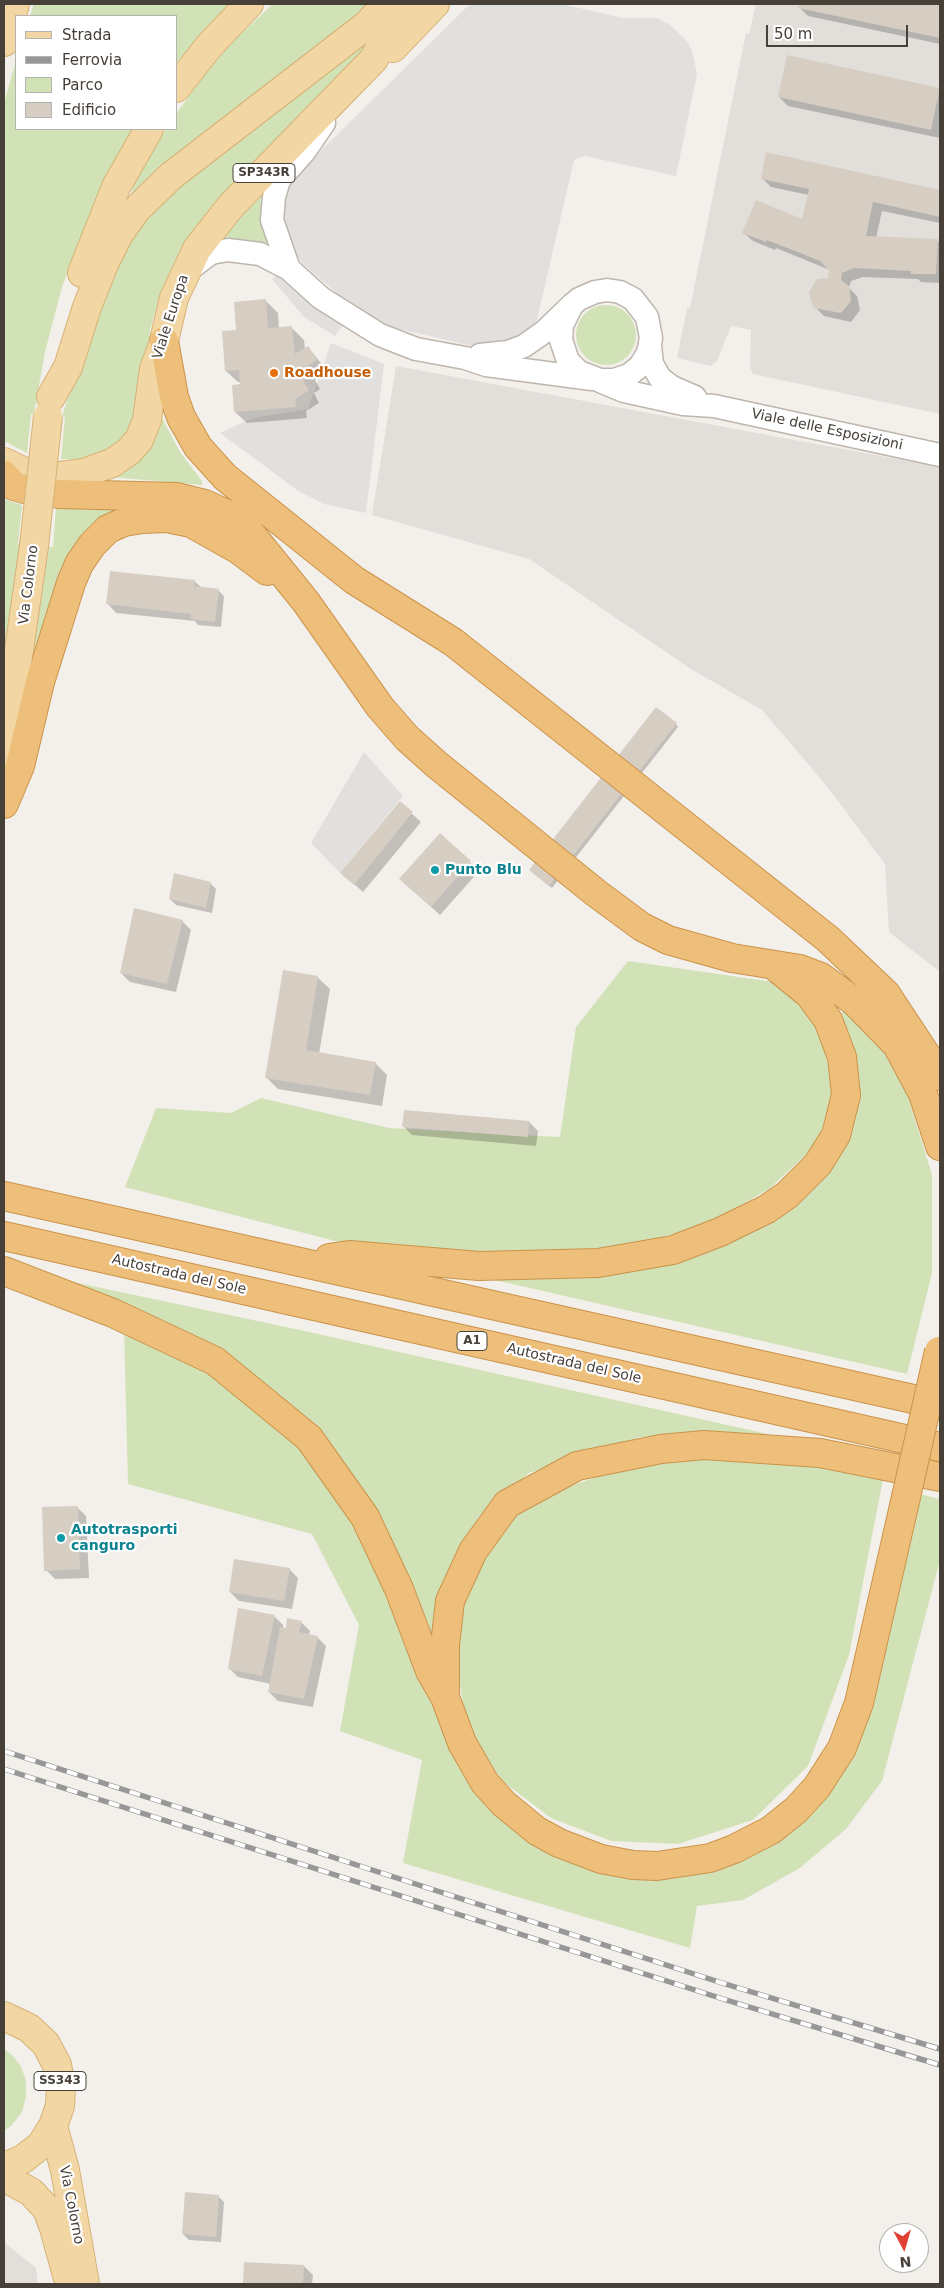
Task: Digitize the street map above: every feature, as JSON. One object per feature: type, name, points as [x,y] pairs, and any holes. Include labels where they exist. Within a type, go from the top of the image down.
[{"type":"highway","points":[[164,341],[174,397],[181,417],[198,447],[226,476],[354,580],[426,623],[453,642],[828,939],[886,994],[940,1076]]},
{"type":"highway","points":[[59,485],[177,497],[218,509],[242,524],[306,602],[380,707],[407,738],[436,764],[589,887],[642,927],[668,940],[767,965],[800,968],[832,984],[854,1002],[896,1044]]},
{"type":"highway","points":[[4,804],[20,766],[40,682],[71,583],[79,564],[92,545],[108,529],[124,522],[142,519],[167,518],[191,523],[239,550],[306,602]]},
{"type":"highway","points":[[854,963],[923,1094],[940,1146]]},
{"type":"highway","points":[[305,1262],[349,1255],[479,1266],[558,1266],[615,1261],[673,1250],[698,1241],[767,1209],[787,1195],[818,1164],[836,1135],[846,1095],[844,1071],[838,1044],[821,1009],[804,990],[779,970],[767,965]]},
{"type":"highway","points":[[4,1196],[940,1405]]},
{"type":"highway","name":"Autostrada del Sole","points":[[4,1236],[940,1447]]},
{"type":"highway","points":[[4,1271],[113,1314],[215,1361],[308,1438],[365,1518],[399,1589],[430,1671],[444,1697],[462,1743],[485,1783],[525,1823],[553,1840],[601,1859],[645,1866],[688,1863],[734,1850],[771,1830],[796,1810],[826,1775],[842,1748],[863,1688],[940,1348]]},
{"type":"highway","points":[[444,1697],[445,1645],[450,1601],[473,1551],[507,1504],[577,1466],[660,1449],[704,1446],[820,1453],[940,1477]]},
{"type":"main road","points":[[4,42],[15,4]]},
{"type":"main road","points":[[178,85],[209,46],[248,4]]},
{"type":"main road","points":[[50,406],[68,366],[104,264],[119,234],[136,210],[171,176],[368,24],[386,4]]},
{"type":"main road","name":"Viale Europa","points":[[59,485],[112,462],[128,452],[139,440],[147,420],[154,369],[164,341],[174,298],[184,273],[204,238],[220,217],[374,60],[383,41],[397,22],[405,4]]},
{"type":"main road","name":"SP343R","points":[[374,60],[392,49],[435,4]]},
{"type":"main road","points":[[50,406],[68,318],[94,240],[116,187],[148,130]]},
{"type":"main road","name":"Via Colorno","points":[[4,754],[34,546],[50,406]]},
{"type":"main road","name":"Via Colorno","points":[[4,2167],[23,2159],[41,2145],[53,2126],[60,2099],[61,2086],[57,2065],[46,2044],[29,2028],[5,2015]]},
{"type":"main road","name":"Via Colorno","points":[[53,2126],[65,2170],[85,2284]]},
{"type":"main road","name":"Via Colorno","points":[[4,2177],[31,2192],[46,2209],[54,2228],[70,2284]]},
{"type":"street","points":[[4,7],[8,4]]},
{"type":"street","name":"Viale delle Esposizioni","points":[[289,269],[272,220],[274,197],[279,180],[304,152],[354,81]]},
{"type":"street","name":"Viale delle Esposizioni","points":[[184,273],[212,252],[228,250],[260,254],[289,269],[321,298],[380,334],[416,349],[462,357],[486,366],[596,380],[614,380],[628,375],[645,360],[650,346]]},
{"type":"street","name":"Viale delle Esposizioni","points":[[462,357],[501,353],[524,346],[587,294],[602,290],[627,295],[639,304],[647,317],[651,331],[652,364],[664,382],[672,388],[714,406]]},
{"type":"street","name":"Viale delle Esposizioni","points":[[572,305],[562,325],[562,348],[573,367],[596,380],[624,390],[683,404],[714,406],[940,455]]},
{"type":"shaded area","points":[[470,4],[562,4],[623,18],[657,18],[669,24],[687,41],[692,51],[697,74],[676,176],[585,156],[574,160],[535,328],[523,338],[481,348],[391,327],[348,303],[302,263],[284,229],[283,210],[287,191],[296,175]]},
{"type":"shaded area","points":[[756,4],[940,4],[940,414],[753,374],[750,368],[751,330],[731,326],[717,361],[711,366],[677,358],[687,308],[690,308],[746,33],[749,34]]},
{"type":"shaded area","points":[[284,271],[346,320],[335,336],[304,317],[272,279]]},
{"type":"shaded area","points":[[331,343],[384,364],[366,513],[324,504],[297,490],[220,433],[253,418],[308,409]]},
{"type":"shaded area","points":[[396,366],[940,467],[940,972],[889,932],[885,864],[826,785],[762,710],[691,669],[529,559],[372,515]]},
{"type":"shaded area","points":[[364,752],[403,796],[340,873],[311,843]]},
{"type":"shaded area","points":[[4,2242],[36,2268],[38,2284],[4,2284]]},
{"type":"green space","points":[[34,4],[229,4],[178,61],[178,15],[30,15]]},
{"type":"green space","points":[[273,4],[376,4],[131,195],[136,179],[165,130],[178,130],[178,111],[229,45]]},
{"type":"green space","points":[[375,29],[370,44],[216,201],[182,246],[161,291],[150,330],[139,412],[123,444],[83,460],[61,459],[65,417],[62,417],[98,300],[145,213]]},
{"type":"green space","points":[[15,64],[15,130],[132,130],[103,181],[62,287],[45,352],[34,414],[31,414],[27,453],[4,441],[4,104]]},
{"type":"green space","points":[[262,196],[262,206],[272,247],[222,240],[233,225]]},
{"type":"green space","points":[[606,305],[618,307],[631,318],[636,335],[634,347],[623,360],[606,365],[594,363],[581,352],[576,335],[578,323],[589,310]]},
{"type":"green space","points":[[161,416],[180,452],[202,481],[202,485],[111,477]]},
{"type":"green space","points":[[4,499],[22,505],[18,544],[21,544],[4,667]]},
{"type":"green space","points":[[56,507],[141,508],[117,517],[30,676],[49,547],[53,547]]},
{"type":"green space","points":[[628,961],[780,983],[801,1002],[827,1042],[834,1092],[816,1145],[769,1189],[706,1225],[620,1248],[520,1256],[351,1245],[125,1187],[156,1108],[231,1113],[261,1098],[389,1128],[560,1137],[576,1027]]},
{"type":"green space","points":[[846,1005],[878,1040],[907,1094],[932,1175],[932,1273],[907,1374],[455,1271],[649,1264],[811,1182],[853,1072],[842,1013]]},
{"type":"green space","points":[[45,1276],[300,1330],[768,1434],[640,1437],[529,1473],[479,1516],[444,1579],[433,1637],[427,1638],[389,1538],[347,1466],[291,1405],[208,1343]]},
{"type":"green space","points":[[124,1329],[214,1371],[292,1433],[357,1519],[413,1646],[538,1840],[688,1870],[829,1784],[915,1493],[940,1499],[940,1560],[882,1781],[846,1829],[800,1868],[743,1900],[697,1906],[690,1948],[403,1863],[422,1760],[340,1731],[359,1625],[312,1534],[128,1484]]},
{"type":"green space","points":[[764,1458],[883,1479],[849,1655],[808,1766],[753,1820],[678,1844],[611,1841],[551,1818],[501,1780],[466,1722],[455,1652],[469,1575],[527,1502],[640,1461]]},
{"type":"green space","points":[[4,2049],[21,2066],[26,2081],[26,2097],[22,2112],[12,2125],[4,2131]]},
{"type":"building","points":[[799,4],[940,4],[940,38],[798,8]]},
{"type":"building","points":[[787,55],[940,88],[931,130],[778,97]]},
{"type":"building","points":[[766,152],[940,190],[940,217],[873,202],[866,236],[938,239],[936,274],[911,274],[911,271],[854,268],[842,273],[841,280],[849,286],[851,301],[841,313],[813,308],[809,292],[817,279],[828,278],[829,270],[820,261],[767,240],[766,242],[742,233],[756,200],[802,219],[809,189],[761,179]]},
{"type":"building","points":[[266,299],[268,328],[292,326],[295,354],[308,346],[317,360],[304,368],[309,377],[303,381],[309,390],[295,399],[296,407],[234,412],[232,385],[240,384],[239,370],[225,371],[222,331],[236,330],[234,302]]},
{"type":"building","points":[[110,571],[195,580],[194,592],[195,586],[219,589],[215,622],[191,619],[191,614],[106,604]]},
{"type":"building","points":[[656,707],[677,723],[549,886],[529,870]]},
{"type":"building","points":[[400,801],[413,812],[354,885],[340,873]]},
{"type":"building","name":"Punto Blu","points":[[440,833],[471,861],[431,907],[399,879]]},
{"type":"building","points":[[174,873],[211,882],[206,908],[169,899]]},
{"type":"building","points":[[134,908],[183,920],[167,984],[120,973]]},
{"type":"building","points":[[283,970],[318,976],[306,1050],[376,1062],[370,1095],[265,1078]]},
{"type":"building","points":[[404,1110],[529,1121],[528,1137],[402,1127]]},
{"type":"building","name":"Autotrasporti canguro","points":[[78,1506],[80,1569],[44,1571],[42,1507]]},
{"type":"building","points":[[234,1559],[290,1568],[284,1601],[229,1592]]},
{"type":"building","points":[[238,1608],[275,1615],[262,1676],[228,1669]]},
{"type":"building","points":[[287,1618],[302,1621],[299,1632],[318,1636],[304,1699],[268,1692],[280,1627],[286,1628]]},
{"type":"building","points":[[185,2192],[219,2195],[216,2237],[182,2234]]},
{"type":"building","points":[[244,2262],[304,2265],[303,2284],[243,2284]]},
{"type":"railway","points":[[4,1751],[722,1983],[940,2049]]},
{"type":"railway","points":[[4,1769],[723,1999],[940,2065]]},
{"type":"place","name":"Roadhouse","points":[[274,373]]},
{"type":"place","name":"Punto Blu","points":[[435,870]]},
{"type":"place","name":"Autotrasporti canguro","points":[[61,1538]]}]
